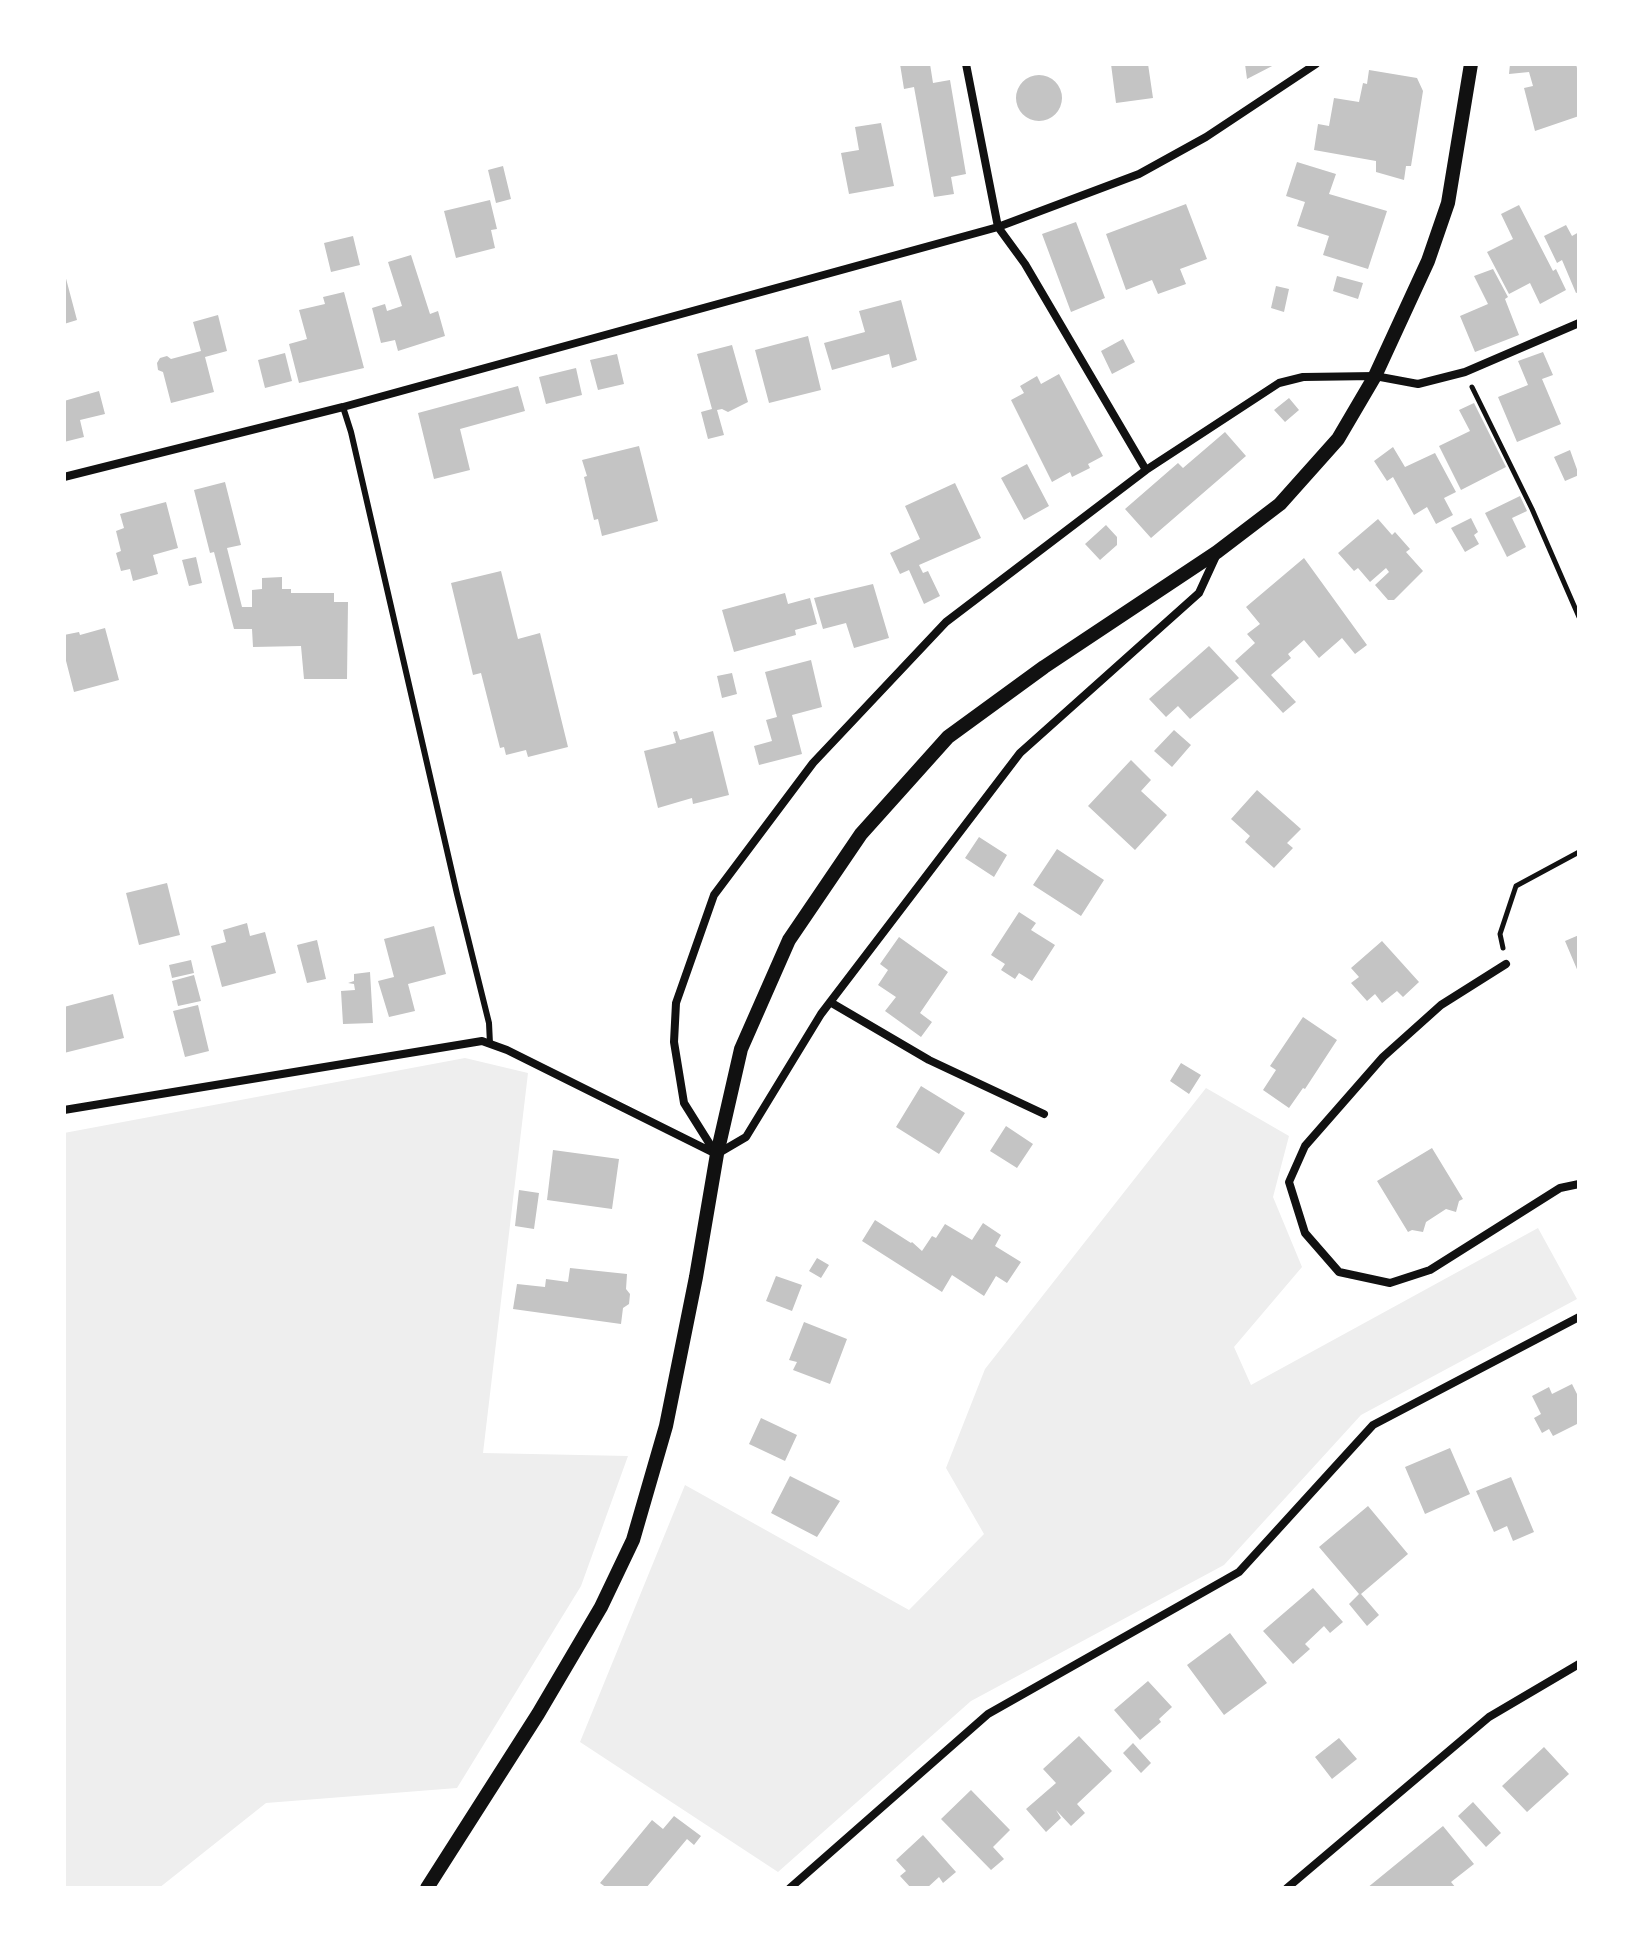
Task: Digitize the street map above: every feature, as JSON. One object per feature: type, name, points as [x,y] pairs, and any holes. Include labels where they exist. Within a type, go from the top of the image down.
[{"type":"street","points":[[966,64],[998,227],[1025,264],[1146,470]]},
{"type":"street","points":[[64,477],[343,407],[998,227],[1139,174],[1206,137],[1316,64]]},
{"type":"street","points":[[427,1888],[546,1701],[601,1607],[633,1540],[666,1426],[717,1154],[741,1049],[789,940],[861,834],[948,737],[1044,667],[1217,552],[1280,504],[1338,439],[1375,376],[1428,261],[1448,203],[1471,64]]},
{"type":"street","points":[[717,1154],[684,1103],[674,1042],[676,1003],[714,895],[813,763],[946,622],[1146,470],[1279,383],[1303,377],[1375,376],[1418,384],[1465,372],[1579,323]]},
{"type":"street","points":[[717,1154],[746,1137],[830,1002],[1020,753],[1199,593],[1217,552]]},
{"type":"street","points":[[1506,964],[1441,1005],[1383,1057],[1305,1146],[1289,1182],[1305,1233],[1339,1272],[1390,1283],[1430,1270],[1560,1188],[1579,1184]]},
{"type":"street","points":[[830,1002],[929,1060],[1044,1114]]},
{"type":"street","points":[[64,1110],[482,1041],[717,1154]]},
{"type":"street","points":[[790,1888],[988,1714],[1239,1572],[1373,1425],[1579,1317]]},
{"type":"street","points":[[1287,1888],[1489,1717],[1579,1664]]},
{"type":"lane","points":[[343,407],[489,1023],[490,1044]]},
{"type":"path","points":[[1465,372],[1532,509],[1579,617]]},
{"type":"path","points":[[1506,964],[1500,934],[1516,886],[1579,852]]},
{"type":"shaded area","points":[[465,1058],[528,1073],[483,1453],[628,1456],[581,1586],[457,1788],[266,1803],[159,1888],[64,1888],[64,1133]]},
{"type":"shaded area","points":[[1206,1088],[1289,1136],[1273,1197],[1302,1267],[1234,1347],[1251,1385],[1538,1228],[1577,1299],[1361,1415],[1224,1565],[971,1701],[778,1872],[580,1742],[685,1485],[909,1610],[984,1534],[946,1468],[985,1369]]},
{"type":"building","points":[[900,64],[930,64],[933,83],[950,80],[966,174],[951,177],[954,194],[934,197],[914,87],[904,89]]},
{"type":"building","points":[[1111,64],[1148,64],[1153,98],[1116,103]]},
{"type":"building","points":[[1245,64],[1276,64],[1247,79]]},
{"type":"building","points":[[1510,64],[1576,64],[1579,116],[1535,131],[1524,88],[1533,86],[1529,72],[1509,74]]},
{"type":"building","points":[[1369,70],[1417,78],[1423,91],[1411,166],[1406,166],[1404,180],[1376,172],[1376,161],[1314,150],[1318,124],[1329,126],[1334,98],[1359,102]]},
{"type":"building","points":[[1039,75],[1056,81],[1062,98],[1056,115],[1039,121],[1022,115],[1016,98],[1022,81]]},
{"type":"building","points":[[881,123],[894,186],[849,194],[841,153],[859,150],[855,127]]},
{"type":"building","points":[[1297,162],[1336,174],[1329,194],[1387,211],[1368,269],[1323,255],[1329,236],[1297,226],[1305,202],[1286,196]]},
{"type":"building","points":[[503,166],[511,199],[496,203],[488,170]]},
{"type":"building","points":[[490,200],[497,229],[491,230],[495,248],[456,258],[444,211]]},
{"type":"building","points":[[1186,204],[1207,259],[1180,269],[1186,284],[1158,294],[1152,280],[1126,290],[1106,234]]},
{"type":"building","points":[[1519,205],[1566,290],[1540,304],[1530,283],[1509,294],[1487,252],[1513,239],[1501,214]]},
{"type":"building","points":[[1076,222],[1105,298],[1071,312],[1042,234]]},
{"type":"building","points":[[1566,225],[1572,236],[1579,232],[1579,292],[1576,293],[1562,260],[1557,263],[1544,236]]},
{"type":"building","points":[[353,236],[360,265],[331,272],[324,243]]},
{"type":"building","points":[[411,255],[430,314],[438,311],[445,336],[398,351],[395,340],[381,343],[372,308],[385,304],[387,311],[402,306],[388,262]]},
{"type":"building","points":[[1493,269],[1508,297],[1505,299],[1519,335],[1475,352],[1460,316],[1488,304],[1474,276]]},
{"type":"building","points":[[64,271],[77,320],[64,324]]},
{"type":"building","points":[[1337,276],[1363,283],[1358,299],[1333,291]]},
{"type":"building","points":[[1276,286],[1289,289],[1284,312],[1271,308]]},
{"type":"building","points":[[344,292],[364,368],[299,383],[289,344],[307,339],[299,310],[325,304],[323,297]]},
{"type":"building","points":[[901,300],[917,360],[892,368],[889,354],[832,370],[824,343],[865,332],[859,311]]},
{"type":"building","points":[[218,315],[227,351],[205,357],[214,392],[171,403],[163,372],[158,370],[157,363],[167,356],[171,359],[201,351],[193,322]]},
{"type":"building","points":[[808,336],[821,390],[769,403],[755,350]]},
{"type":"building","points":[[1123,339],[1135,362],[1112,374],[1101,351]]},
{"type":"building","points":[[732,345],[748,402],[728,412],[717,410],[724,435],[708,439],[701,412],[712,409],[697,354]]},
{"type":"building","points":[[1543,352],[1553,375],[1542,379],[1561,424],[1517,442],[1498,397],[1528,385],[1518,361]]},
{"type":"building","points":[[285,353],[292,381],[265,388],[258,360]]},
{"type":"building","points":[[617,354],[624,384],[598,390],[590,360]]},
{"type":"building","points":[[576,368],[582,395],[546,404],[539,377]]},
{"type":"building","points":[[1059,374],[1103,456],[1088,464],[1090,468],[1072,477],[1070,472],[1052,482],[1011,400],[1024,393],[1020,386],[1037,376],[1041,384]]},
{"type":"building","points":[[518,386],[525,411],[460,429],[470,470],[434,479],[418,413]]},
{"type":"building","points":[[99,391],[105,414],[80,420],[84,437],[64,442],[64,401]]},
{"type":"building","points":[[1289,398],[1299,410],[1285,422],[1274,410]]},
{"type":"building","points":[[1474,403],[1506,467],[1461,490],[1439,446],[1470,431],[1459,410]]},
{"type":"building","points":[[1225,432],[1246,456],[1151,538],[1125,509],[1178,463],[1183,468]]},
{"type":"building","points":[[639,446],[658,521],[602,536],[598,519],[594,520],[582,460]]},
{"type":"building","points":[[1393,447],[1405,467],[1435,453],[1456,492],[1444,498],[1453,515],[1436,524],[1427,507],[1414,515],[1393,477],[1387,481],[1374,461]]},
{"type":"building","points":[[1570,450],[1579,475],[1565,481],[1554,457]]},
{"type":"building","points":[[1027,464],[1049,506],[1024,520],[1001,478]]},
{"type":"building","points":[[225,482],[241,545],[227,548],[242,607],[252,607],[252,590],[262,589],[262,578],[282,577],[282,589],[291,589],[291,593],[334,593],[334,602],[348,602],[347,679],[304,679],[301,646],[253,647],[252,629],[234,629],[194,490]]},
{"type":"building","points":[[955,483],[981,538],[919,565],[923,573],[928,571],[940,596],[924,604],[909,570],[900,574],[890,553],[920,539],[905,506]]},
{"type":"building","points":[[1520,496],[1527,511],[1512,518],[1526,547],[1507,557],[1485,513]]},
{"type":"building","points":[[166,502],[178,548],[153,555],[158,574],[133,581],[130,569],[121,571],[116,553],[121,551],[116,531],[124,528],[120,514]]},
{"type":"building","points":[[1471,518],[1478,532],[1474,535],[1479,544],[1465,552],[1451,528]]},
{"type":"building","points":[[1378,519],[1410,549],[1406,552],[1423,571],[1394,600],[1388,600],[1375,585],[1389,572],[1386,568],[1370,582],[1358,568],[1354,571],[1338,553]]},
{"type":"building","points":[[1106,525],[1117,537],[1117,545],[1100,560],[1085,544]]},
{"type":"building","points":[[196,557],[202,583],[189,586],[182,560]]},
{"type":"building","points":[[1304,558],[1367,645],[1355,654],[1342,638],[1319,658],[1304,640],[1288,654],[1291,658],[1271,675],[1296,702],[1283,713],[1235,661],[1255,643],[1247,634],[1260,624],[1246,607]]},
{"type":"building","points":[[501,571],[518,639],[540,633],[568,747],[528,757],[526,750],[506,755],[504,747],[500,748],[481,673],[473,675],[451,583]]},
{"type":"building","points":[[873,584],[889,638],[854,648],[846,623],[823,629],[814,598]]},
{"type":"building","points":[[785,593],[788,604],[810,598],[817,624],[795,630],[796,635],[734,652],[722,610]]},
{"type":"building","points":[[105,628],[119,680],[74,692],[64,653],[64,635],[79,632],[80,635]]},
{"type":"building","points":[[1209,646],[1239,678],[1190,719],[1178,706],[1166,717],[1149,699]]},
{"type":"building","points":[[811,660],[822,707],[792,715],[802,754],[759,765],[754,746],[772,741],[766,720],[777,717],[765,672]]},
{"type":"building","points":[[732,673],[737,694],[722,698],[717,676]]},
{"type":"building","points":[[1174,730],[1191,745],[1172,767],[1154,751]]},
{"type":"building","points":[[677,731],[680,740],[713,731],[729,795],[693,804],[692,798],[658,808],[644,751],[676,743],[673,732]]},
{"type":"building","points":[[1131,760],[1151,780],[1141,791],[1167,815],[1135,850],[1088,806]]},
{"type":"building","points":[[1257,790],[1301,829],[1287,843],[1293,848],[1274,868],[1245,842],[1250,836],[1231,819]]},
{"type":"building","points":[[979,837],[1007,855],[994,877],[965,858]]},
{"type":"building","points":[[1057,849],[1104,880],[1081,916],[1033,885]]},
{"type":"building","points":[[167,883],[180,935],[139,945],[126,893]]},
{"type":"building","points":[[1019,912],[1036,923],[1031,930],[1055,945],[1032,981],[1019,973],[1015,979],[1001,970],[1005,964],[991,955]]},
{"type":"building","points":[[247,923],[250,936],[265,932],[276,973],[222,987],[211,946],[226,942],[223,930]]},
{"type":"building","points":[[434,926],[446,974],[408,984],[415,1011],[389,1017],[378,981],[394,977],[384,939]]},
{"type":"building","points":[[1579,935],[1579,974],[1565,941]]},
{"type":"building","points":[[899,937],[948,972],[920,1013],[932,1022],[921,1037],[885,1011],[896,997],[878,985],[888,970],[880,964]]},
{"type":"building","points":[[317,940],[326,979],[307,983],[297,945]]},
{"type":"building","points":[[1382,941],[1419,982],[1403,997],[1397,991],[1382,1003],[1375,994],[1367,1001],[1351,983],[1359,977],[1351,968]]},
{"type":"building","points":[[191,960],[194,973],[172,978],[169,965]]},
{"type":"building","points":[[370,972],[373,1023],[343,1024],[341,991],[355,990],[354,984],[348,983],[354,981],[354,974]]},
{"type":"building","points":[[194,975],[201,1001],[178,1006],[172,981]]},
{"type":"building","points":[[113,994],[124,1038],[64,1053],[64,1007]]},
{"type":"building","points":[[198,1005],[209,1051],[185,1057],[173,1011]]},
{"type":"building","points":[[1303,1017],[1337,1040],[1289,1108],[1263,1090],[1276,1070],[1270,1066]]},
{"type":"building","points":[[1181,1063],[1201,1075],[1189,1094],[1170,1081]]},
{"type":"building","points":[[921,1086],[965,1113],[939,1154],[896,1127]]},
{"type":"building","points":[[1006,1126],[1033,1144],[1017,1168],[990,1151]]},
{"type":"building","points":[[1432,1148],[1463,1199],[1459,1201],[1456,1212],[1446,1209],[1426,1222],[1423,1232],[1408,1232],[1377,1181]]},
{"type":"building","points":[[553,1150],[619,1159],[612,1209],[547,1200]]},
{"type":"building","points":[[519,1190],[539,1193],[534,1229],[515,1226]]},
{"type":"building","points":[[875,1220],[922,1251],[945,1224],[972,1240],[983,1223],[1001,1235],[995,1246],[1021,1262],[1007,1283],[996,1276],[984,1296],[952,1275],[942,1292],[862,1241]]},
{"type":"building","points":[[817,1258],[829,1265],[821,1278],[809,1271]]},
{"type":"building","points":[[570,1268],[627,1274],[629,1304],[623,1308],[621,1324],[513,1309],[517,1284],[545,1287],[546,1279],[568,1282]]},
{"type":"building","points":[[776,1276],[802,1285],[792,1311],[766,1301]]},
{"type":"building","points":[[804,1322],[847,1339],[830,1384],[793,1370],[797,1362],[789,1360]]},
{"type":"building","points":[[1572,1384],[1579,1398],[1579,1423],[1553,1436],[1549,1429],[1542,1433],[1534,1418],[1541,1414],[1532,1396],[1549,1387],[1552,1394]]},
{"type":"building","points":[[761,1418],[797,1435],[785,1461],[749,1444]]},
{"type":"building","points":[[1450,1448],[1470,1494],[1425,1514],[1405,1467]]},
{"type":"building","points":[[790,1476],[840,1501],[817,1537],[771,1513]]},
{"type":"building","points":[[1511,1477],[1534,1532],[1513,1541],[1507,1526],[1494,1532],[1476,1491]]},
{"type":"building","points":[[1368,1506],[1408,1554],[1361,1594],[1379,1615],[1367,1626],[1349,1604],[1359,1594],[1319,1547]]},
{"type":"building","points":[[1313,1588],[1343,1622],[1330,1633],[1324,1626],[1305,1644],[1310,1649],[1293,1664],[1263,1631]]},
{"type":"building","points":[[1230,1633],[1267,1683],[1224,1715],[1187,1665]]},
{"type":"building","points":[[1148,1681],[1172,1707],[1159,1719],[1161,1722],[1140,1740],[1114,1710]]},
{"type":"building","points":[[1079,1736],[1112,1771],[1077,1804],[1085,1813],[1071,1826],[1056,1810],[1061,1818],[1046,1832],[1026,1809],[1056,1783],[1043,1769]]},
{"type":"building","points":[[1339,1738],[1357,1759],[1332,1779],[1315,1757]]},
{"type":"building","points":[[1133,1743],[1151,1763],[1141,1773],[1123,1753]]},
{"type":"building","points":[[1544,1747],[1569,1774],[1527,1812],[1502,1786]]},
{"type":"building","points":[[971,1790],[1010,1830],[993,1847],[1004,1859],[991,1870],[941,1819]]},
{"type":"building","points":[[1473,1802],[1501,1833],[1486,1847],[1458,1816]]},
{"type":"building","points":[[674,1816],[701,1836],[694,1845],[687,1839],[646,1888],[607,1888],[600,1883],[652,1820],[663,1829]]},
{"type":"building","points":[[1443,1826],[1474,1864],[1451,1882],[1456,1888],[1367,1888]]},
{"type":"building","points":[[923,1835],[956,1872],[943,1883],[939,1877],[927,1888],[911,1888],[900,1876],[906,1871],[896,1860]]}]
